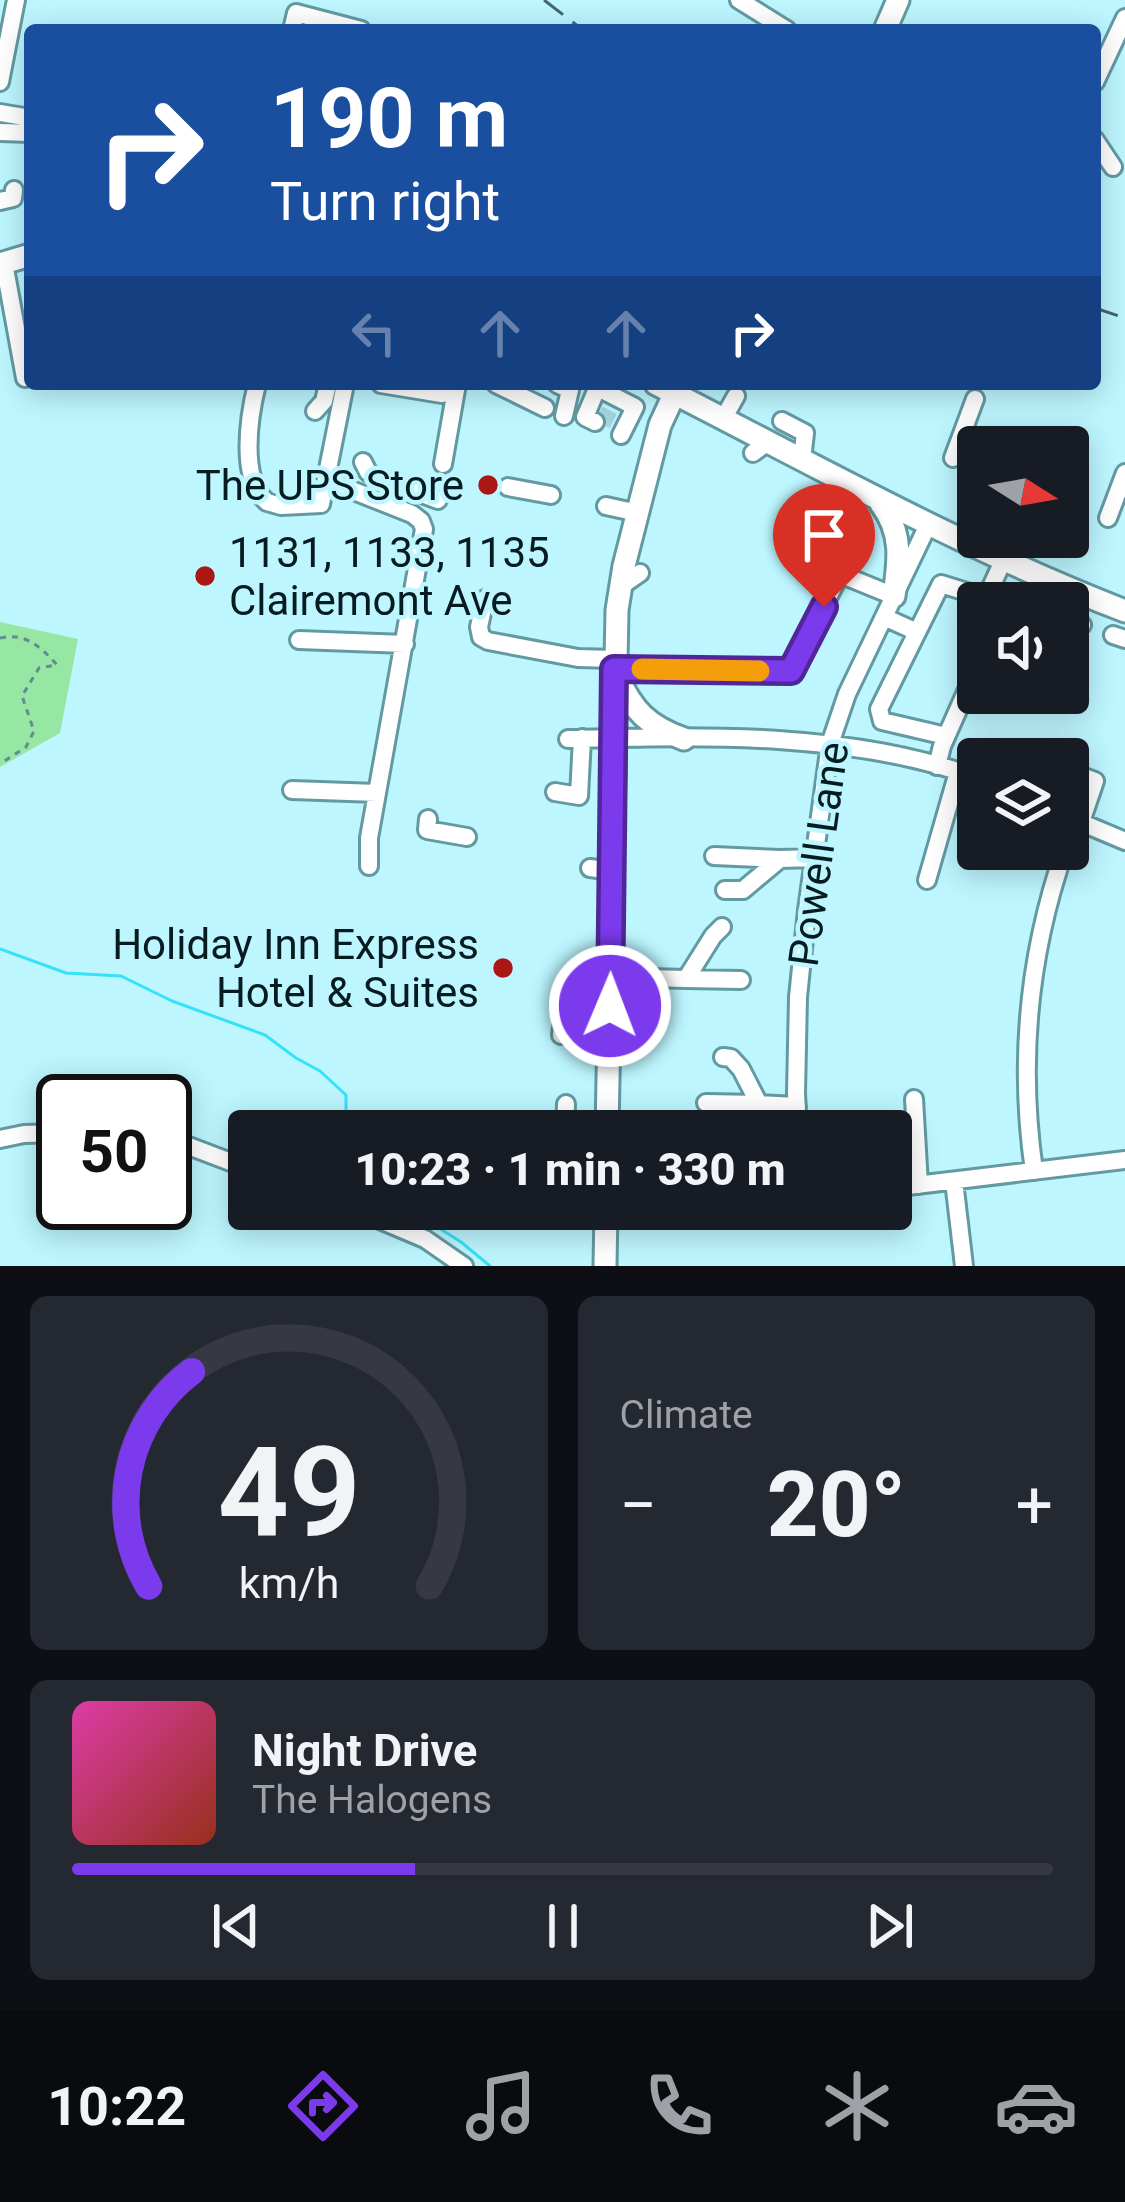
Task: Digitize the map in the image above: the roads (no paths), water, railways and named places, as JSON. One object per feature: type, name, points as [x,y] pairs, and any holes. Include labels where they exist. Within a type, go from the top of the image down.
[{"type":"main road","points":[[607,1110],[604,1030],[611,983],[601,869],[613,738],[615,633],[620,586],[632,537],[645,518],[653,452],[668,390]]},
{"type":"main road","points":[[674,390],[761,448],[842,490],[877,498],[1003,561],[1125,610]]},
{"type":"main road","points":[[877,498],[899,541],[889,606]]},
{"type":"main road","points":[[614,664],[625,692],[643,717],[684,739]]},
{"type":"main road","points":[[605,1266],[606,1230]]},
{"type":"street","points":[[0,82],[3,45],[16,0]]},
{"type":"street","points":[[739,0],[777,24]]},
{"type":"street","points":[[293,24],[296,13],[338,24]]},
{"type":"street","points":[[1101,69],[1125,18]]},
{"type":"street","points":[[2,264],[24,373]]},
{"type":"street","points":[[315,411],[326,390]]},
{"type":"street","points":[[259,396],[249,429],[257,494],[273,505],[321,504],[344,390]]},
{"type":"street","points":[[443,464],[449,390]]},
{"type":"street","points":[[506,390],[543,413],[553,390]]},
{"type":"street","points":[[564,416],[570,390]]},
{"type":"street","points":[[723,419],[736,396]]},
{"type":"street","points":[[953,458],[975,399]]},
{"type":"street","points":[[597,402],[635,407],[623,423],[634,446],[653,452]]},
{"type":"street","points":[[782,421],[805,433],[803,466]]},
{"type":"street","points":[[363,462],[374,476],[438,500]]},
{"type":"street","points":[[1108,518],[1125,473]]},
{"type":"street","points":[[326,480],[412,514],[423,524],[368,846],[369,866]]},
{"type":"street","points":[[508,487],[551,495]]},
{"type":"street","points":[[606,506],[645,518]]},
{"type":"street","name":"Powell Lane","points":[[796,1110],[798,998],[830,745],[843,704],[928,525]]},
{"type":"street","points":[[995,582],[1003,561]]},
{"type":"street","points":[[620,586],[640,573]]},
{"type":"street","points":[[484,599],[479,627],[481,637],[488,641],[614,664],[791,671],[840,574],[889,606],[917,632]]},
{"type":"street","points":[[946,736],[882,721],[879,709],[941,584],[957,589]]},
{"type":"street","points":[[615,633],[636,620]]},
{"type":"street","points":[[299,640],[405,644]]},
{"type":"street","points":[[938,766],[957,712]]},
{"type":"street","points":[[555,792],[579,796],[575,738],[830,745],[957,772]]},
{"type":"street","points":[[927,880],[957,775]]},
{"type":"street","points":[[292,790],[377,793]]},
{"type":"street","points":[[428,819],[427,830],[467,836]]},
{"type":"street","points":[[1089,826],[1125,841]]},
{"type":"street","points":[[714,856],[814,858]]},
{"type":"street","points":[[725,890],[743,890],[780,859]]},
{"type":"street","points":[[1034,1172],[1024,1072],[1027,1020],[1042,921],[1059,870]]},
{"type":"street","points":[[686,979],[722,927]]},
{"type":"street","points":[[585,987],[741,980]]},
{"type":"street","points":[[723,1057],[741,1069],[759,1104]]},
{"type":"street","points":[[914,1100],[919,1185]]},
{"type":"street","points":[[706,1103],[796,1106]]},
{"type":"street","points":[[566,1104],[566,1110]]},
{"type":"street","points":[[0,1139],[36,1134]]},
{"type":"street","points":[[192,1147],[228,1161]]},
{"type":"street","points":[[912,1186],[1125,1160]]},
{"type":"street","points":[[954,1181],[964,1266]]},
{"type":"street","points":[[404,1230],[464,1266]]},
{"type":"waterway","points":[[0,949],[66,973],[121,976],[172,1001],[265,1035],[320,1071],[346,1095],[346,1110]]},
{"type":"waterway","points":[[442,1230],[490,1266]]},
{"type":"tunnel","points":[[599,414],[619,424]]},
{"type":"railway","points":[[544,0],[575,24]]},
{"type":"railway","points":[[1101,310],[1125,318]]},
{"type":"place","name":"The UPS Store","points":[[488,485]]},
{"type":"place","name":"1131, 1133, 1135 Clairemont Ave","points":[[205,576]]},
{"type":"place","name":"Holiday Inn Express Hotel & Suites","points":[[503,968]]}]
